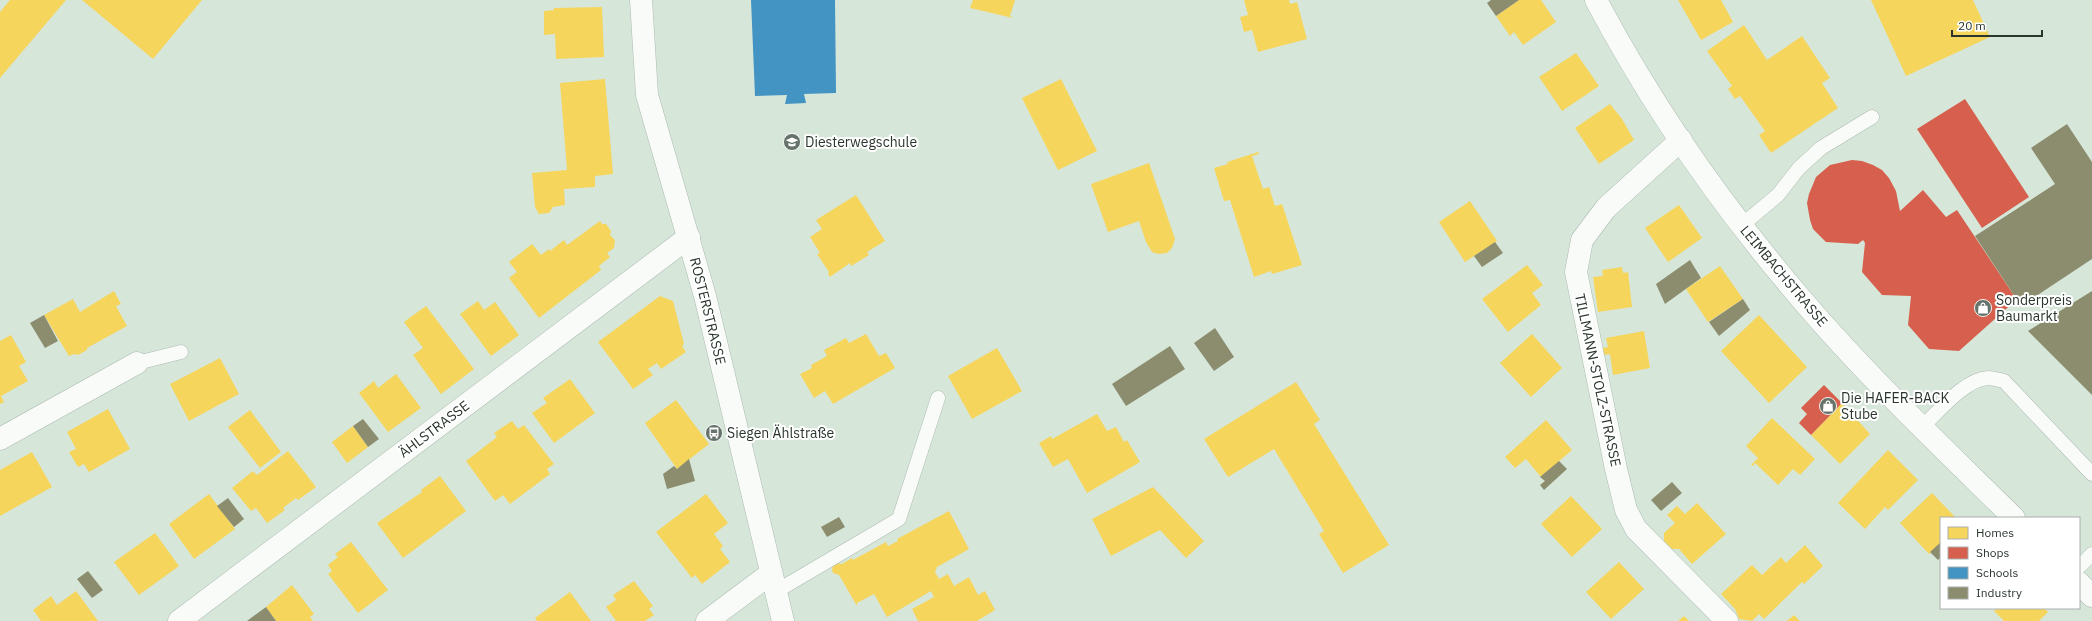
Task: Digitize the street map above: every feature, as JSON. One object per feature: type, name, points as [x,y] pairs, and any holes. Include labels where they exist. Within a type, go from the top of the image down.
[{"type":"street","name":"ROSTERSTRASSE","points":[[641,0],[647,95],[666,164],[706,296],[783,621]]},
{"type":"street","name":"LEIMBACHSTRASSE","points":[[1596,0],[1629,58],[1681,140],[1742,225],[1803,301],[1869,374],[2013,517]]},
{"type":"street","name":"TILLMANN-STOLZ-STRASSE","points":[[1681,140],[1606,208],[1582,240],[1576,272],[1616,469],[1626,510],[1636,529],[1727,621]]},
{"type":"street","name":"ÄHLSTRASSE","points":[[179,621],[689,237]]},
{"type":"street","points":[[0,439],[137,363]]},
{"type":"street","points":[[707,621],[773,583]]},
{"type":"street","points":[[2080,584],[2092,596]]},
{"type":"lane","points":[[1742,225],[1778,195],[1799,168],[1821,148],[1872,116]]},
{"type":"lane","points":[[137,363],[181,352]]},
{"type":"lane","points":[[1922,427],[1961,390],[1977,380],[1988,378],[2004,381],[2092,474]]},
{"type":"lane","points":[[773,583],[899,519],[938,398]]},
{"type":"lane","points":[[2080,566],[2092,554]]},
{"type":"building: Homes","points":[[10,0],[66,0],[0,78],[0,12]]},
{"type":"building: Homes","points":[[82,0],[202,0],[153,59]]},
{"type":"building: Homes","points":[[973,0],[1015,0],[1010,16],[1013,18],[970,8]]},
{"type":"building: Homes","points":[[1244,0],[1289,0],[1290,4],[1297,2],[1307,39],[1258,52],[1252,30],[1244,32],[1240,17],[1248,15]]},
{"type":"building: Homes","points":[[1519,0],[1541,0],[1556,22],[1523,45],[1514,32],[1510,36],[1496,16]]},
{"type":"building: Homes","points":[[1678,0],[1721,0],[1733,22],[1701,40]]},
{"type":"building: Homes","points":[[1871,0],[1973,0],[1990,37],[1906,76]]},
{"type":"building: Homes","points":[[602,7],[604,57],[556,59],[555,34],[544,35],[544,11],[554,10],[554,8]]},
{"type":"building: Homes","points":[[1744,25],[1767,60],[1802,36],[1830,78],[1822,83],[1838,108],[1771,153],[1759,135],[1765,131],[1740,96],[1735,99],[1728,89],[1732,86],[1707,51]]},
{"type":"building: Homes","points":[[1576,53],[1599,86],[1562,111],[1539,77]]},
{"type":"building: Homes","points":[[605,79],[613,174],[595,176],[595,187],[564,189],[565,205],[553,207],[549,213],[539,214],[535,207],[532,173],[567,170],[560,83]]},
{"type":"building: Homes","points":[[1061,79],[1097,151],[1058,170],[1022,98]]},
{"type":"building: Homes","points":[[1610,104],[1622,119],[1634,140],[1599,164],[1575,128]]},
{"type":"building: Homes","points":[[1258,152],[1259,154],[1252,156],[1263,189],[1269,187],[1275,206],[1282,204],[1302,265],[1272,274],[1271,271],[1254,277],[1230,200],[1224,201],[1214,168]]},
{"type":"building: Homes","points":[[1149,163],[1175,239],[1172,248],[1167,253],[1158,254],[1152,252],[1146,242],[1139,221],[1108,232],[1091,184]]},
{"type":"building: Homes","points":[[856,195],[885,241],[867,252],[869,255],[851,266],[850,263],[830,277],[829,272],[817,254],[820,253],[810,237],[822,229],[816,220]]},
{"type":"building: Homes","points":[[1470,201],[1497,241],[1465,262],[1439,222]]},
{"type":"building: Homes","points":[[1679,205],[1702,238],[1668,262],[1645,228]]},
{"type":"building: Homes","points":[[600,221],[602,224],[606,224],[611,231],[610,235],[615,240],[614,248],[607,253],[610,257],[599,266],[601,270],[539,318],[509,278],[517,272],[509,262],[532,244],[541,255],[549,249],[550,251],[564,240],[567,245]]},
{"type":"building: Homes","points":[[1527,265],[1543,285],[1532,293],[1541,305],[1508,332],[1482,299]]},
{"type":"building: Homes","points":[[1720,266],[1743,299],[1708,322],[1686,289]]},
{"type":"building: Homes","points":[[1622,267],[1623,273],[1628,272],[1632,307],[1598,312],[1593,277],[1603,276],[1602,270]]},
{"type":"building: Homes","points":[[114,291],[121,304],[116,306],[127,326],[87,348],[87,350],[78,355],[74,354],[69,356],[44,315],[73,299],[80,312]]},
{"type":"building: Homes","points":[[660,296],[673,301],[684,344],[682,346],[686,352],[661,369],[657,363],[648,369],[653,375],[633,389],[598,342]]},
{"type":"building: Homes","points":[[478,301],[484,310],[495,302],[519,335],[491,356],[460,314]]},
{"type":"building: Homes","points":[[426,306],[474,369],[441,394],[413,355],[423,348],[404,322]]},
{"type":"building: Homes","points":[[1759,315],[1807,367],[1769,403],[1721,351]]},
{"type":"building: Homes","points":[[1644,331],[1650,368],[1613,375],[1610,354],[1604,355],[1602,348],[1608,347],[1606,338]]},
{"type":"building: Homes","points":[[866,334],[879,356],[886,353],[895,368],[833,404],[825,391],[814,398],[800,374],[812,368],[811,365],[827,356],[824,350],[846,338],[849,343]]},
{"type":"building: Homes","points":[[1532,334],[1562,368],[1531,397],[1500,363]]},
{"type":"building: Homes","points":[[11,335],[26,362],[19,366],[28,381],[1,396],[4,402],[0,404],[0,341]]},
{"type":"building: Homes","points":[[997,348],[1022,391],[972,419],[948,376]]},
{"type":"building: Homes","points":[[220,358],[239,394],[189,421],[170,384]]},
{"type":"building: Homes","points":[[396,374],[421,408],[388,432],[359,393],[374,381],[378,388]]},
{"type":"building: Homes","points":[[570,379],[595,413],[554,443],[532,413],[547,403],[543,398]]},
{"type":"building: Homes","points":[[1296,382],[1320,420],[1314,424],[1389,545],[1343,573],[1319,534],[1324,531],[1274,449],[1228,477],[1204,439]]},
{"type":"building: Homes","points":[[676,400],[709,444],[677,469],[645,423]]},
{"type":"building: Homes","points":[[1842,403],[1870,434],[1840,464],[1811,435]]},
{"type":"building: Homes","points":[[108,409],[130,449],[89,472],[84,464],[78,467],[69,452],[76,449],[67,432]]},
{"type":"building: Homes","points":[[250,410],[281,452],[260,468],[228,427]]},
{"type":"building: Homes","points":[[1097,414],[1107,431],[1116,427],[1124,442],[1127,440],[1140,462],[1087,493],[1068,459],[1053,467],[1039,443],[1051,436],[1052,439]]},
{"type":"building: Homes","points":[[1772,418],[1815,459],[1800,475],[1793,469],[1778,485],[1755,463],[1753,466],[1751,465],[1758,458],[1746,446]]},
{"type":"building: Homes","points":[[1546,420],[1572,450],[1541,477],[1526,459],[1515,468],[1505,457]]},
{"type":"building: Homes","points":[[512,421],[518,429],[524,425],[554,464],[547,469],[550,474],[510,504],[503,495],[495,501],[466,461],[497,437],[494,433]]},
{"type":"building: Homes","points":[[353,426],[368,447],[347,463],[332,442]]},
{"type":"building: Homes","points":[[1888,450],[1918,480],[1888,510],[1885,507],[1865,529],[1838,503]]},
{"type":"building: Homes","points":[[288,451],[316,487],[298,500],[296,498],[283,508],[285,510],[267,523],[256,508],[251,511],[232,488],[253,471],[257,475]]},
{"type":"building: Homes","points":[[32,452],[52,487],[0,516],[0,470]]},
{"type":"building: Homes","points":[[440,476],[466,511],[403,558],[377,523],[422,492],[421,490]]},
{"type":"building: Homes","points":[[1153,487],[1204,541],[1186,558],[1160,530],[1111,556],[1092,519]]},
{"type":"building: Homes","points":[[1932,493],[1955,517],[1940,517],[1940,543],[1929,554],[1900,523]]},
{"type":"building: Homes","points":[[209,494],[235,529],[194,559],[169,524]]},
{"type":"building: Homes","points":[[706,494],[728,523],[714,534],[723,546],[720,549],[730,562],[702,584],[695,575],[692,578],[656,532]]},
{"type":"building: Homes","points":[[1571,496],[1602,529],[1572,557],[1541,524]]},
{"type":"building: Homes","points":[[1697,503],[1726,534],[1692,564],[1679,549],[1672,549],[1664,541],[1664,533],[1675,523],[1667,515],[1677,506],[1685,514]]},
{"type":"building: Homes","points":[[949,511],[969,549],[937,567],[935,572],[939,579],[948,574],[954,586],[969,577],[978,595],[985,591],[995,610],[977,621],[918,621],[912,609],[934,597],[931,591],[887,617],[874,594],[857,603],[857,606],[839,575],[833,573],[833,565],[836,563],[842,564],[852,558],[853,560],[886,542],[888,546],[898,541],[897,539]]},
{"type":"building: Homes","points":[[155,533],[179,566],[139,595],[114,562]]},
{"type":"building: Homes","points":[[351,542],[388,590],[358,613],[328,574],[332,571],[328,565],[338,557],[335,554]]},
{"type":"building: Homes","points":[[1805,545],[1823,566],[1804,584],[1802,582],[1764,619],[1759,614],[1752,621],[1739,619],[1735,609],[1721,594],[1752,565],[1762,575],[1781,557],[1786,563]]},
{"type":"building: Homes","points":[[1619,562],[1644,589],[1611,619],[1586,592]]},
{"type":"building: Homes","points":[[634,581],[653,606],[649,609],[654,615],[645,621],[616,621],[606,607],[616,600],[613,595]]},
{"type":"building: Homes","points":[[292,585],[314,614],[310,617],[313,621],[276,621],[266,607]]},
{"type":"building: Homes","points":[[76,591],[98,621],[41,621],[33,610],[51,596],[57,605]]},
{"type":"building: Homes","points":[[570,592],[591,621],[537,621],[535,618]]},
{"type":"building: Homes","points":[[1997,609],[2045,609],[2048,612],[2039,621],[2004,621],[1994,611]]},
{"type":"building: Homes","points":[[1794,615],[1800,621],[1787,621]]},
{"type":"building: Homes","points":[[1684,616],[1689,621],[1678,621]]},
{"type":"building: Shops","points":[[1965,99],[2029,197],[1982,228],[1917,129]]},
{"type":"building: Shops","points":[[1852,160],[1862,161],[1882,170],[1889,178],[1896,191],[1900,211],[1923,190],[1946,217],[1957,210],[2021,306],[2019,307],[2015,301],[1959,351],[1929,349],[1908,325],[1911,296],[1882,295],[1862,272],[1865,243],[1863,240],[1858,244],[1826,242],[1813,229],[1807,203],[1816,177],[1830,165]]},
{"type":"building: Shops","points":[[1824,385],[1842,403],[1811,435],[1799,423],[1807,414],[1801,408]]},
{"type":"building: Schools","points":[[751,0],[835,0],[836,93],[804,94],[806,103],[785,104],[787,95],[755,96]]},
{"type":"building: Industry","points":[[1491,0],[1519,0],[1496,16],[1487,3]]},
{"type":"building: Industry","points":[[2067,124],[2092,162],[2092,259],[2021,306],[1975,236],[2055,184],[2031,148]]},
{"type":"building: Industry","points":[[1495,242],[1503,253],[1482,267],[1474,256]]},
{"type":"building: Industry","points":[[1690,260],[1701,278],[1665,304],[1656,284]]},
{"type":"building: Industry","points":[[2092,291],[2092,395],[2028,331]]},
{"type":"building: Industry","points":[[1743,299],[1750,310],[1719,336],[1709,322]]},
{"type":"building: Industry","points":[[44,315],[58,341],[45,348],[30,323]]},
{"type":"building: Industry","points":[[1215,328],[1234,357],[1214,371],[1194,343]]},
{"type":"building: Industry","points":[[1170,346],[1185,369],[1126,406],[1112,384]]},
{"type":"building: Industry","points":[[363,419],[379,439],[368,447],[353,426]]},
{"type":"building: Industry","points":[[689,459],[695,481],[667,489],[663,474],[674,466],[677,469]]},
{"type":"building: Industry","points":[[1559,461],[1567,469],[1544,490],[1540,485],[1545,481],[1540,477]]},
{"type":"building: Industry","points":[[1672,482],[1682,493],[1661,511],[1651,500]]},
{"type":"building: Industry","points":[[228,498],[244,519],[234,527],[217,506]]},
{"type":"building: Industry","points":[[839,517],[845,527],[827,537],[821,527]]},
{"type":"building: Industry","points":[[1940,543],[1940,558],[1938,560],[1930,552]]},
{"type":"building: Industry","points":[[88,571],[103,590],[92,598],[77,579]]},
{"type":"building: Industry","points":[[266,607],[276,621],[247,621],[255,615]]},
{"type":"place","name":"Diesterwegschule","points":[[792,142]]},
{"type":"place","name":"Sonderpreis Baumarkt","points":[[1983,308]]},
{"type":"place","name":"Die HAFER-BACK Stube","points":[[1828,406]]},
{"type":"place","name":"Siegen Ählstraße","points":[[714,433]]}]
